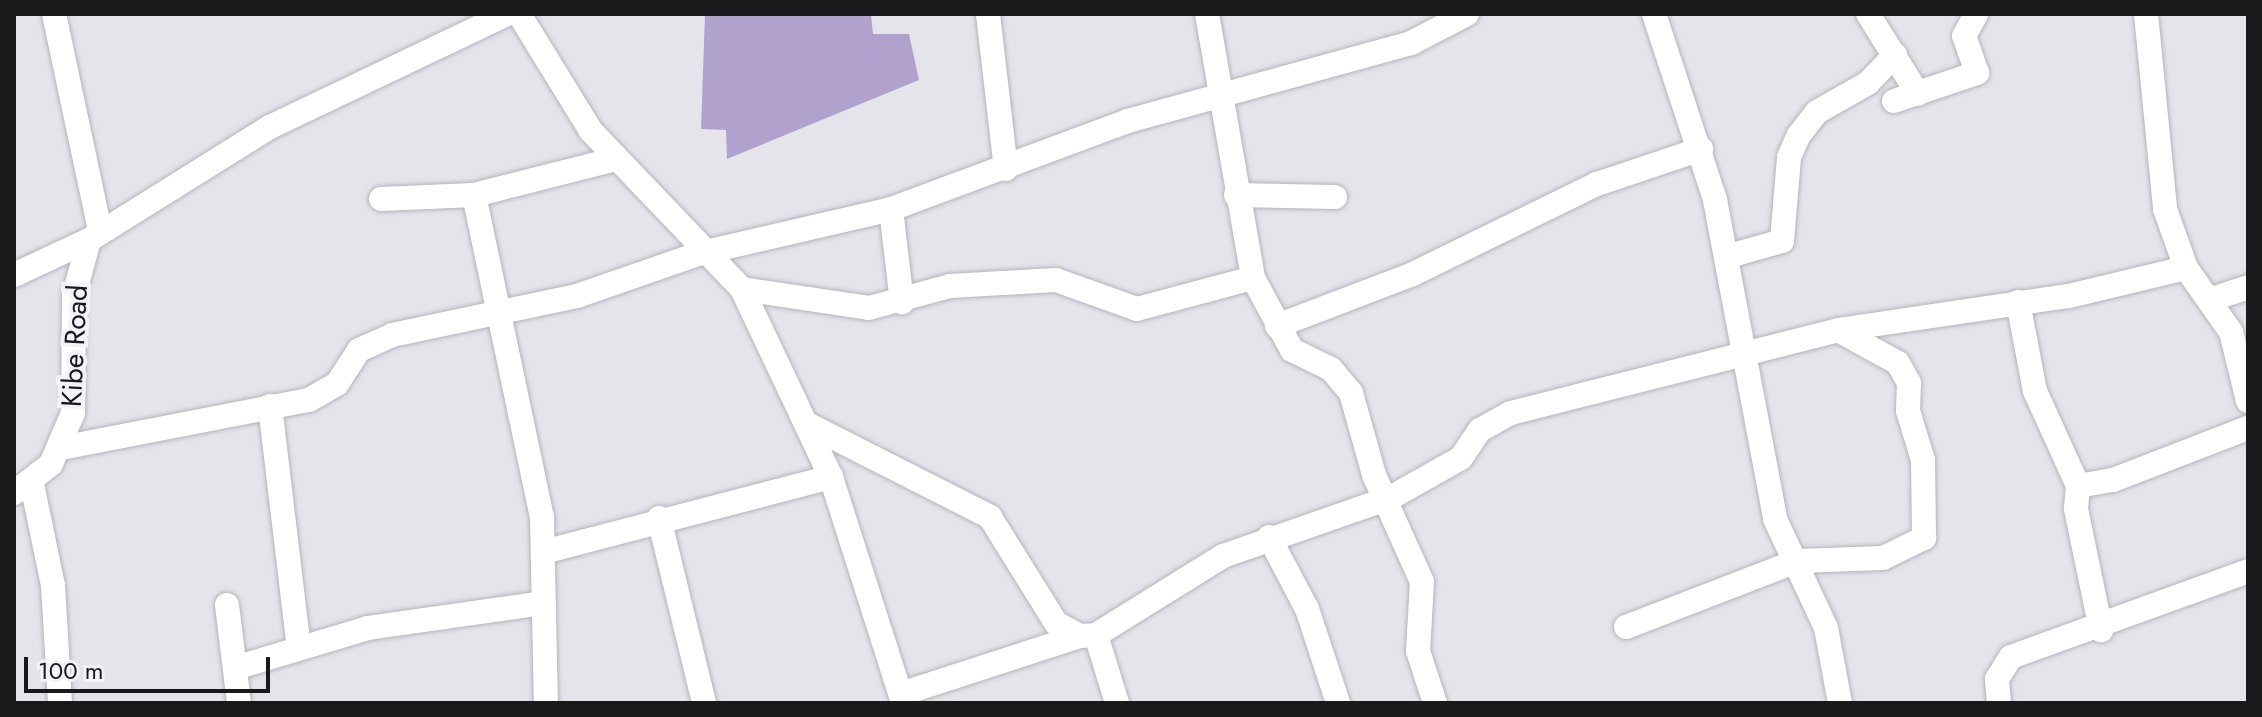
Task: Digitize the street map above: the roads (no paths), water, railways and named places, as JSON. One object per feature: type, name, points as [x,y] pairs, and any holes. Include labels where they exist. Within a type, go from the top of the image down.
[{"type":"street","points":[[54,14],[95,235]]},
{"type":"street","points":[[14,275],[95,235],[270,127],[508,14],[569,101],[616,159],[701,253],[742,289],[831,477],[902,699],[1087,636],[1223,556],[1269,537],[1390,498],[1461,458],[1480,430],[1511,413],[1838,330],[2018,302],[2186,268]]},
{"type":"street","points":[[988,14],[1006,169]]},
{"type":"street","points":[[1207,14],[1236,195],[1253,278],[1292,350],[1331,369],[1351,393],[1374,475],[1390,498],[1422,582],[1418,651],[1435,703]]},
{"type":"street","points":[[61,448],[324,395],[369,343],[577,296],[701,253],[891,209],[1006,169],[1128,121],[1411,43],[1467,14]]},
{"type":"street","points":[[1654,14],[1701,149],[1729,256],[1743,356],[1775,519],[1826,628],[1840,703]]},
{"type":"street","points":[[1868,14],[1918,94]]},
{"type":"street","points":[[1894,101],[1977,73],[1964,36],[1976,14]]},
{"type":"street","points":[[2146,14],[2165,209],[2186,268],[2212,299],[2231,332],[2248,401]]},
{"type":"street","points":[[1729,256],[1782,241],[1789,157],[1799,135],[1817,112],[1868,83],[1895,55]]},
{"type":"street","points":[[1277,326],[1413,274],[1597,184],[1701,149]]},
{"type":"street","points":[[381,199],[474,195],[616,159]]},
{"type":"street","points":[[474,195],[542,517],[546,703]]},
{"type":"street","points":[[1236,195],[1335,197]]},
{"type":"street","points":[[891,209],[902,302]]},
{"type":"street","name":"Kibe Road","points":[[23,488],[61,448],[73,413],[74,295],[95,235]]},
{"type":"street","points":[[742,289],[824,306],[902,302],[950,286],[1056,280],[1125,307],[1152,308],[1253,278]]},
{"type":"street","points":[[2212,299],[2248,287]]},
{"type":"street","points":[[2018,302],[2035,391],[2078,486],[2076,509],[2101,630]]},
{"type":"street","points":[[1626,627],[1797,561],[1883,558],[1924,538],[1928,524],[1905,372],[1838,330]]},
{"type":"street","points":[[270,406],[299,648]]},
{"type":"street","points":[[809,425],[990,517],[1042,605],[1087,636],[1117,703]]},
{"type":"street","points":[[2078,486],[2113,480],[2248,428]]},
{"type":"street","points":[[543,552],[659,518],[831,477]]},
{"type":"street","points":[[23,488],[53,585],[60,703]]},
{"type":"street","points":[[659,518],[704,703]]},
{"type":"street","points":[[1269,537],[1307,609],[1338,703]]},
{"type":"street","points":[[1999,703],[1997,679],[2011,657],[2101,630],[2248,571]]},
{"type":"street","points":[[235,668],[410,620],[543,603]]},
{"type":"street","points":[[227,605],[239,703]]}]
